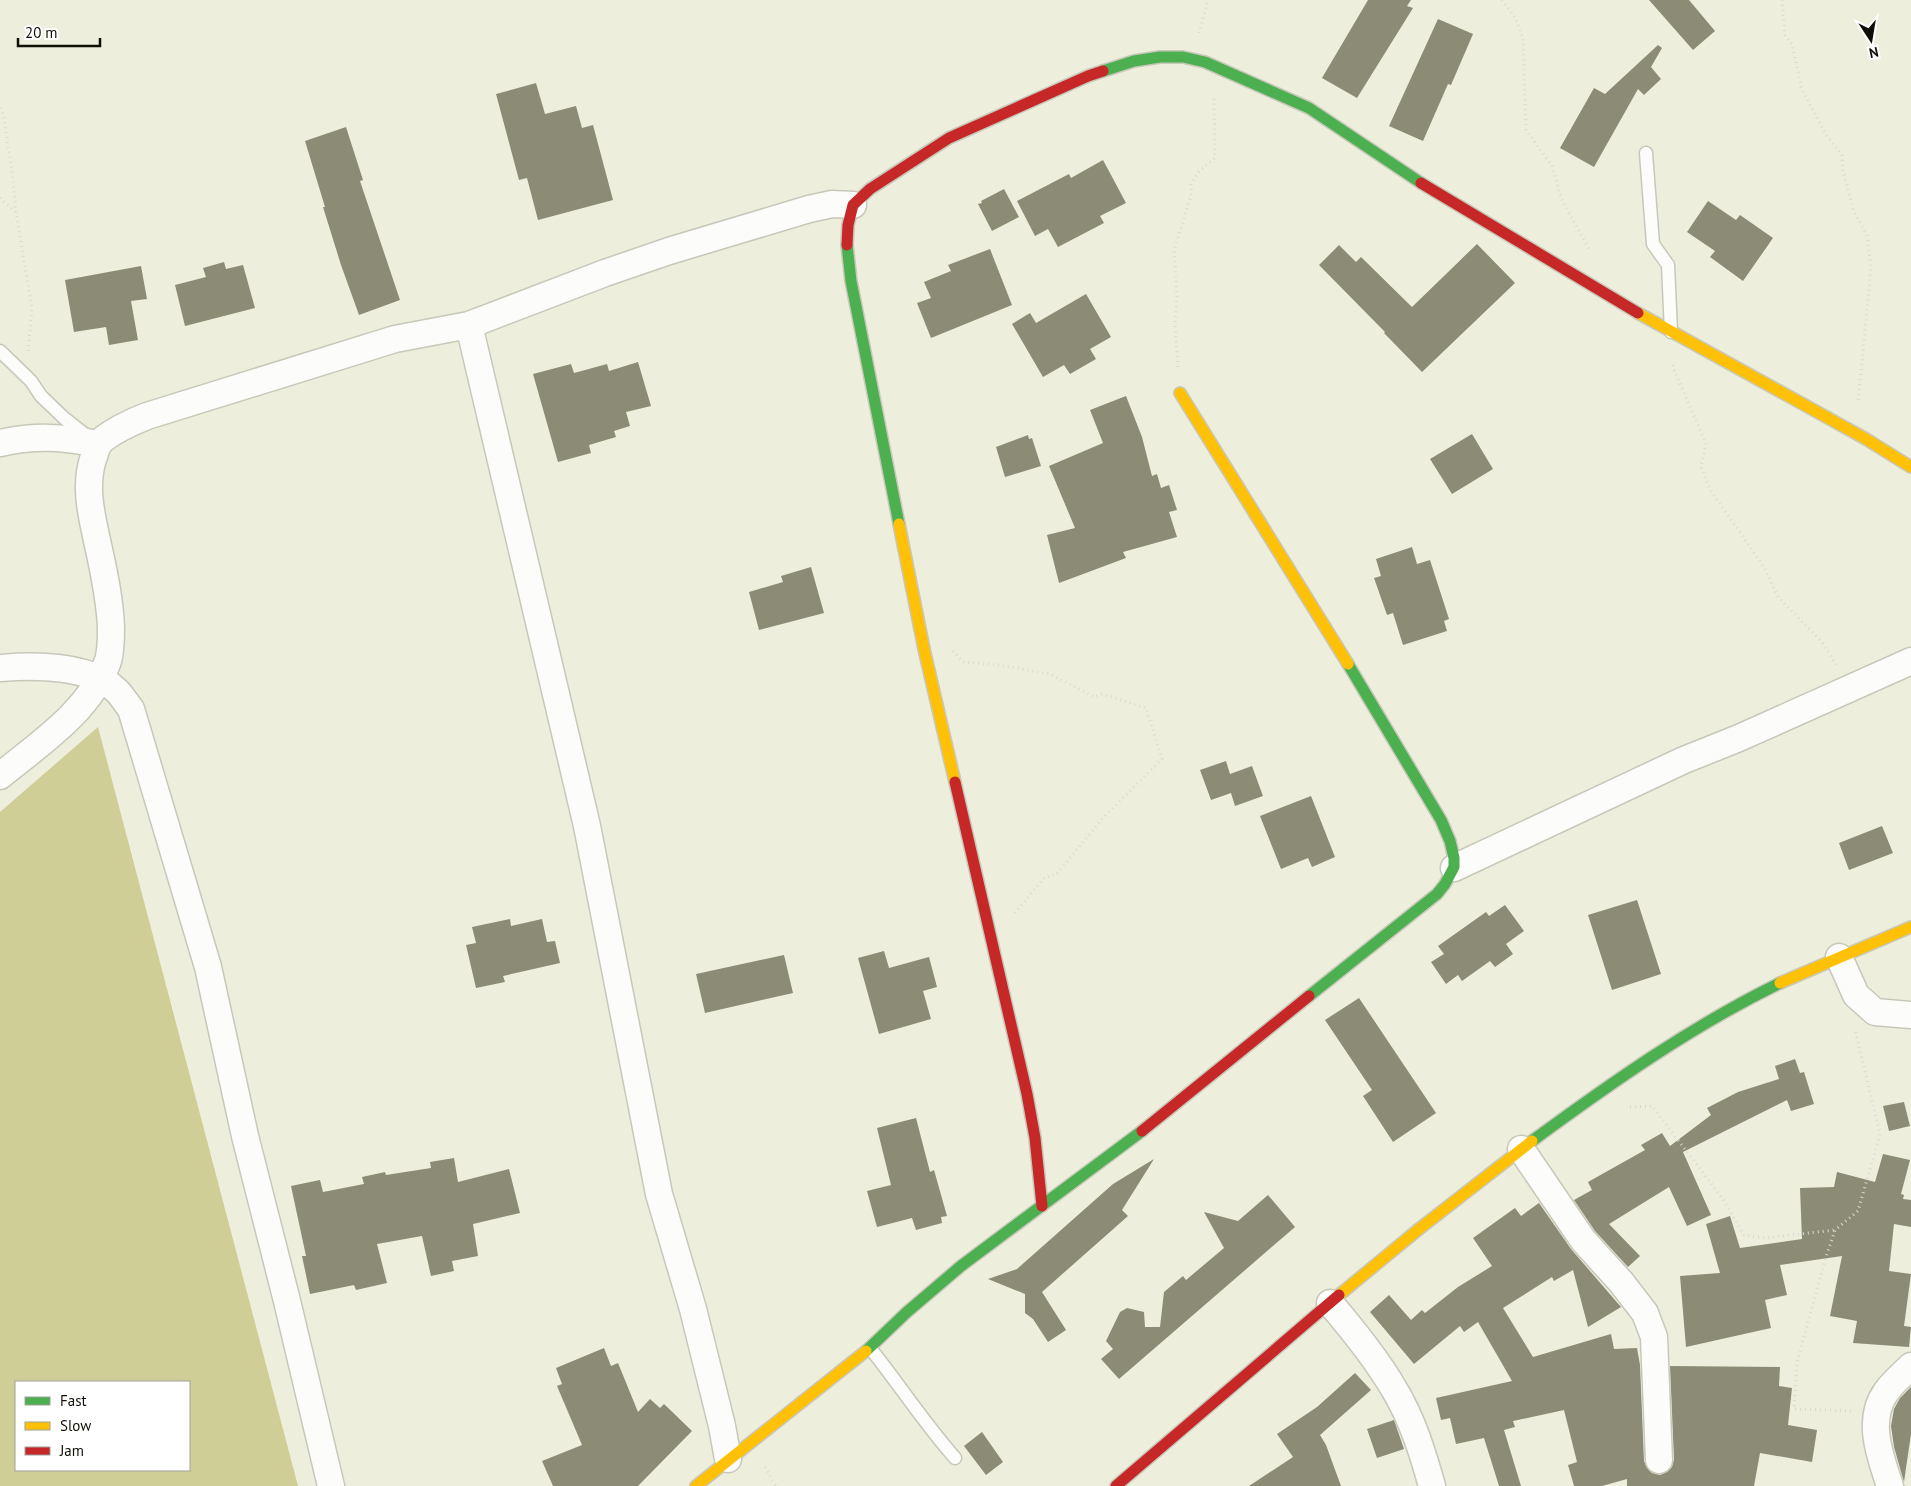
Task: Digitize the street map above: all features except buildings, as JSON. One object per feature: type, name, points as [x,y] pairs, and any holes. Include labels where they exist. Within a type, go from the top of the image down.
[{"type":"street","points":[[1042,1206],[1035,1138],[1027,1094],[924,648],[851,281],[847,245],[852,205],[870,189],[949,138],[1088,76],[1134,61],[1160,57],[1183,57],[1205,62],[1309,108],[1412,178],[1544,258],[1671,332],[1866,439],[1911,467]]},
{"type":"street","points":[[0,776],[48,738],[86,700],[100,679],[108,660],[111,637],[107,587],[89,499],[90,468],[98,444],[122,427],[147,416],[394,339],[469,325],[605,273],[669,251],[809,209],[832,204],[852,205]]},
{"type":"street","points":[[469,325],[587,826],[659,1194],[695,1318],[722,1426],[728,1459]]},
{"type":"street","points":[[696,1486],[870,1348],[907,1312],[961,1266],[1128,1142],[1437,894],[1448,883],[1454,868],[1454,855],[1451,840],[1441,820],[1333,639],[1180,393]]},
{"type":"street","points":[[0,442],[21,438],[66,438],[98,444]]},
{"type":"street","points":[[1454,868],[1684,760],[1739,738],[1911,661]]},
{"type":"street","points":[[0,668],[57,668],[100,679],[116,690],[131,709],[208,967],[245,1136],[331,1486]]},
{"type":"street","points":[[1116,1486],[1402,1241],[1593,1096],[1684,1037],[1747,1000],[1808,970],[1911,927]]},
{"type":"street","points":[[1839,957],[1856,995],[1875,1012],[1911,1015]]},
{"type":"street","points":[[1521,1149],[1583,1240],[1621,1282],[1645,1313],[1654,1337],[1659,1460]]},
{"type":"street","points":[[1330,1303],[1368,1349],[1396,1391],[1419,1446],[1432,1486]]},
{"type":"street","points":[[1890,1486],[1875,1433],[1877,1412],[1886,1392],[1911,1366]]},
{"type":"lane","points":[[1646,153],[1653,244],[1668,265],[1671,332]]},
{"type":"lane","points":[[0,351],[64,418],[98,444]]},
{"type":"lane","points":[[870,1348],[896,1380],[930,1430],[955,1458]]},
{"type":"path","points":[[1502,0],[1516,19],[1523,39],[1526,130],[1552,166],[1562,200],[1592,254]]},
{"type":"path","points":[[1782,0],[1785,34],[1792,44],[1802,90],[1827,136],[1842,155],[1842,170],[1853,210],[1867,235],[1871,268],[1858,403],[1866,439]]},
{"type":"path","points":[[1180,393],[1175,325],[1177,297],[1174,250],[1191,196],[1191,184],[1199,171],[1215,158],[1214,88],[1205,62]]},
{"type":"path","points":[[0,108],[3,114],[12,170],[16,212],[32,309],[26,361],[30,381]]},
{"type":"path","points":[[0,198],[16,212]]},
{"type":"path","points":[[1671,332],[1674,370],[1706,443],[1702,467],[1711,491],[1764,568],[1778,597],[1822,642],[1836,664],[1840,693]]},
{"type":"path","points":[[924,648],[954,651],[963,662],[992,664],[1050,674],[1094,697],[1102,694],[1146,708],[1162,759],[1102,819],[1056,874],[1045,877],[991,940]]},
{"type":"path","points":[[1856,995],[1851,1011],[1880,1134],[1858,1211],[1835,1230],[1824,1263],[1797,1363],[1794,1409],[1877,1412]]},
{"type":"path","points":[[1593,1096],[1613,1107],[1652,1106],[1722,1199],[1744,1235],[1765,1238],[1835,1230]]},
{"type":"shaded area","points":[[98,727],[298,1486],[0,1486],[0,812]]},
{"type":"traffic: fast","points":[[1103,71],[1134,61],[1160,57],[1183,57],[1205,62],[1309,108],[1421,183]]},
{"type":"traffic: fast","points":[[847,245],[851,281],[899,524]]},
{"type":"traffic: fast","points":[[1309,996],[1437,894],[1454,867],[1450,841],[1441,820],[1348,664]]},
{"type":"traffic: fast","points":[[1532,1141],[1653,1056],[1715,1018],[1780,983]]},
{"type":"traffic: fast","points":[[866,1351],[907,1312],[961,1266],[1142,1131]]},
{"type":"traffic: slow","points":[[1638,313],[1866,439],[1911,467]]},
{"type":"traffic: slow","points":[[1180,393],[1348,664]]},
{"type":"traffic: slow","points":[[899,524],[924,649],[955,782]]},
{"type":"traffic: slow","points":[[1780,983],[1911,927]]},
{"type":"traffic: slow","points":[[1339,1295],[1419,1229],[1532,1141]]},
{"type":"traffic: slow","points":[[696,1486],[866,1351]]},
{"type":"traffic: jam","points":[[847,245],[848,225],[853,205],[870,189],[949,138],[1103,71]]},
{"type":"traffic: jam","points":[[1421,183],[1638,313]]},
{"type":"traffic: jam","points":[[955,782],[1027,1094],[1035,1138],[1042,1206]]},
{"type":"traffic: jam","points":[[1142,1131],[1309,996]]},
{"type":"traffic: jam","points":[[1116,1486],[1339,1295]]}]
